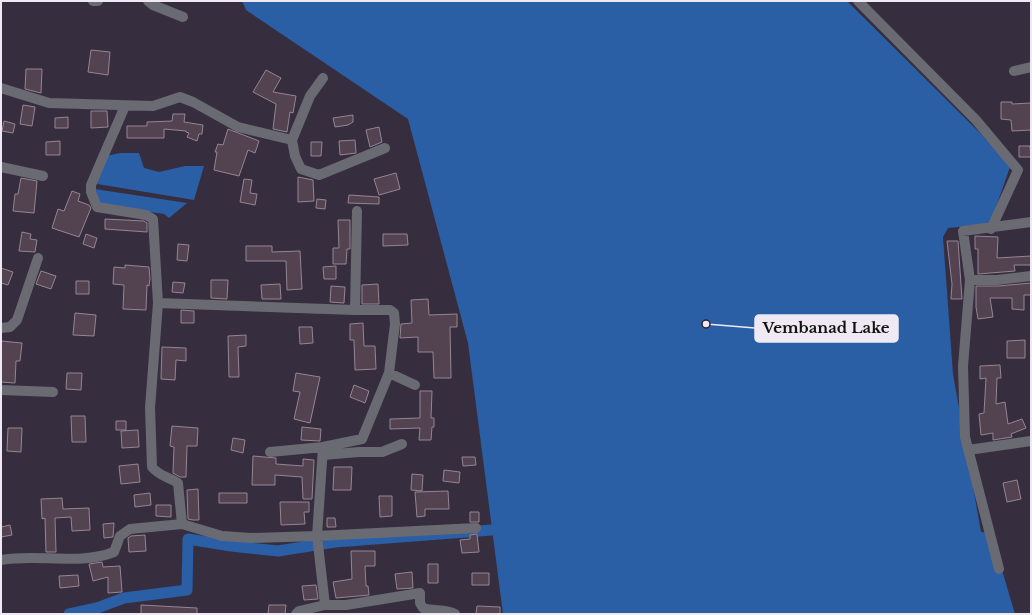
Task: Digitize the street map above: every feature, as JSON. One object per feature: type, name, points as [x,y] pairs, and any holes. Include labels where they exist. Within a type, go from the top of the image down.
[{"type":"street","points":[[93,1],[98,1]]},
{"type":"street","points":[[148,1],[153,5],[184,17]]},
{"type":"street","points":[[858,1],[976,120],[1018,170],[991,229]]},
{"type":"street","points":[[1014,71],[1031,67]]},
{"type":"street","points":[[323,78],[310,96],[292,140],[295,156],[301,169],[319,174],[385,148]]},
{"type":"street","points":[[1,88],[49,103],[153,106],[180,97],[193,102],[238,127],[292,140]]},
{"type":"street","points":[[125,106],[91,185],[91,192],[97,207],[146,215],[153,219],[158,303],[150,408],[152,467],[158,475],[170,478],[178,483],[182,524]]},
{"type":"street","points":[[1,167],[43,176]]},
{"type":"street","points":[[355,310],[357,211]]},
{"type":"street","points":[[999,570],[965,437],[963,366],[970,280],[963,231],[991,229],[1031,222]]},
{"type":"street","points":[[1,328],[10,327],[17,320],[38,258]]},
{"type":"street","points":[[970,280],[997,280],[1031,276]]},
{"type":"street","points":[[158,303],[390,310],[394,313],[395,324],[389,373],[362,439],[323,451]]},
{"type":"street","points":[[389,373],[415,385]]},
{"type":"street","points":[[1,390],[53,392]]},
{"type":"street","points":[[968,450],[1031,441]]},
{"type":"street","points":[[270,452],[382,452],[402,444]]},
{"type":"street","points":[[323,451],[317,542],[325,605]]},
{"type":"street","points":[[1,560],[18,557],[100,558],[114,552],[120,536],[130,529],[182,524],[222,536],[317,542],[476,528]]},
{"type":"street","points":[[296,614],[299,611],[325,605],[346,605],[420,593],[420,603],[423,608],[429,610],[449,610],[455,614]]},
{"type":"water","points":[[242,1],[847,1],[980,133],[1010,167],[990,224],[948,228],[943,237],[953,374],[981,532],[991,533],[1015,614],[503,614],[468,343],[408,119],[246,10]]},
{"type":"water","points":[[120,153],[139,153],[144,168],[159,172],[185,166],[204,166],[194,200],[97,184],[106,156]]},
{"type":"water","points":[[95,189],[187,203],[169,218],[164,214],[100,205]]},
{"type":"building","points":[[91,50],[110,52],[108,75],[88,72]]},
{"type":"building","points":[[26,69],[42,69],[41,93],[25,89]]},
{"type":"building","points":[[266,70],[281,78],[273,92],[296,96],[293,113],[290,112],[287,132],[273,129],[276,104],[253,92]]},
{"type":"building","points":[[1001,102],[1012,102],[1012,104],[1031,103],[1031,130],[1012,131],[1011,120],[1001,119]]},
{"type":"building","points":[[23,105],[35,107],[32,126],[20,124]]},
{"type":"building","points":[[91,111],[107,111],[108,127],[91,128]]},
{"type":"building","points":[[173,114],[185,114],[184,122],[203,125],[202,134],[199,134],[197,141],[187,137],[189,133],[186,131],[164,129],[164,138],[127,138],[127,126],[147,126],[147,122],[172,121]]},
{"type":"building","points":[[353,115],[353,122],[348,125],[335,127],[333,118]]},
{"type":"building","points":[[68,117],[68,128],[55,128],[55,118]]},
{"type":"building","points":[[4,121],[15,124],[13,133],[2,131]]},
{"type":"building","points":[[379,127],[382,142],[370,147],[366,130]]},
{"type":"building","points":[[228,129],[259,141],[255,153],[248,150],[239,176],[214,170],[217,152],[215,152],[218,144],[223,145]]},
{"type":"building","points":[[355,140],[356,153],[340,155],[339,141]]},
{"type":"building","points":[[60,141],[60,155],[46,155],[46,142]]},
{"type":"building","points":[[311,142],[322,142],[321,156],[311,156]]},
{"type":"building","points":[[1019,146],[1030,146],[1031,157],[1019,157]]},
{"type":"building","points":[[396,173],[400,189],[379,195],[374,179]]},
{"type":"building","points":[[298,177],[313,180],[314,201],[298,202]]},
{"type":"building","points":[[21,178],[37,181],[34,213],[13,211],[15,194],[18,194]]},
{"type":"building","points":[[244,179],[252,180],[250,193],[257,194],[255,205],[240,202]]},
{"type":"building","points":[[72,191],[80,194],[78,201],[89,205],[91,208],[79,237],[52,228],[58,209],[64,211]]},
{"type":"building","points":[[349,195],[379,197],[379,204],[348,203]]},
{"type":"building","points":[[317,199],[326,200],[325,209],[316,208]]},
{"type":"building","points":[[105,219],[144,221],[147,223],[147,232],[105,229]]},
{"type":"building","points":[[338,220],[350,220],[350,249],[347,249],[346,264],[333,264],[333,248],[339,248]]},
{"type":"building","points":[[22,232],[31,234],[30,239],[37,240],[35,252],[19,251]]},
{"type":"building","points":[[86,234],[97,238],[94,248],[83,244]]},
{"type":"building","points":[[383,234],[407,234],[408,245],[383,246]]},
{"type":"building","points":[[975,236],[998,237],[997,258],[1031,256],[1031,265],[1014,265],[1015,271],[978,274],[978,249],[975,249]]},
{"type":"building","points":[[947,241],[958,241],[962,299],[951,299],[952,284]]},
{"type":"building","points":[[178,244],[189,245],[187,261],[177,260]]},
{"type":"building","points":[[246,246],[272,246],[272,252],[300,251],[302,289],[287,290],[286,261],[246,261]]},
{"type":"building","points":[[125,265],[149,267],[150,279],[149,286],[147,285],[146,310],[123,309],[124,285],[113,284],[114,267],[125,268]]},
{"type":"building","points":[[336,266],[336,279],[324,279],[323,267]]},
{"type":"building","points":[[1,268],[13,272],[8,285],[1,283]]},
{"type":"building","points":[[41,271],[56,276],[51,289],[36,284]]},
{"type":"building","points":[[211,280],[228,280],[227,299],[211,298]]},
{"type":"building","points":[[76,281],[89,281],[89,294],[76,294]]},
{"type":"building","points":[[173,282],[185,283],[183,293],[172,292]]},
{"type":"building","points":[[1031,283],[1031,295],[1024,295],[1024,310],[1012,309],[1012,298],[990,298],[993,317],[978,319],[976,307],[976,286]]},
{"type":"building","points":[[280,284],[281,299],[262,299],[261,285]]},
{"type":"building","points":[[378,284],[379,304],[362,304],[362,285]]},
{"type":"building","points":[[331,286],[345,287],[344,303],[330,302]]},
{"type":"building","points":[[428,299],[429,315],[457,314],[457,327],[450,327],[451,378],[434,378],[433,352],[418,352],[418,337],[400,338],[401,324],[412,323],[411,300]]},
{"type":"building","points":[[181,310],[194,311],[194,323],[181,323]]},
{"type":"building","points":[[75,313],[96,315],[94,336],[73,335]]},
{"type":"building","points":[[363,323],[364,346],[375,346],[376,369],[355,370],[354,340],[350,340],[350,324]]},
{"type":"building","points":[[299,327],[312,327],[313,343],[300,344]]},
{"type":"building","points":[[246,335],[246,346],[238,347],[239,377],[229,377],[228,336]]},
{"type":"building","points":[[1025,340],[1025,358],[1007,358],[1007,341]]},
{"type":"building","points":[[1,341],[22,343],[20,361],[16,361],[15,383],[1,382]]},
{"type":"building","points":[[162,347],[186,348],[186,361],[176,360],[175,380],[161,379]]},
{"type":"building","points":[[1000,365],[1001,378],[997,378],[996,404],[1005,402],[1008,424],[1022,419],[1026,428],[1011,434],[1012,437],[993,440],[993,433],[981,435],[979,414],[984,413],[986,378],[980,379],[980,366]]},
{"type":"building","points":[[67,373],[82,373],[81,390],[66,389]]},
{"type":"building","points":[[296,373],[320,377],[310,423],[294,419],[300,392],[293,391]]},
{"type":"building","points":[[354,385],[369,391],[365,403],[350,397]]},
{"type":"building","points":[[420,391],[432,391],[431,418],[434,418],[434,427],[432,427],[431,440],[419,440],[420,428],[390,429],[390,419],[420,418]]},
{"type":"building","points":[[71,416],[85,416],[86,442],[72,442]]},
{"type":"building","points":[[116,421],[126,421],[126,430],[116,430]]},
{"type":"building","points":[[172,426],[198,428],[197,446],[187,446],[186,477],[180,477],[173,473],[174,447],[170,446]]},
{"type":"building","points":[[302,427],[321,429],[320,441],[301,440]]},
{"type":"building","points":[[8,428],[22,428],[21,452],[7,451]]},
{"type":"building","points":[[138,430],[139,447],[122,448],[121,431]]},
{"type":"building","points":[[233,438],[245,440],[243,453],[231,450]]},
{"type":"building","points":[[253,456],[276,458],[276,464],[303,466],[303,459],[314,460],[312,499],[303,499],[302,477],[275,475],[275,485],[252,485]]},
{"type":"building","points":[[462,457],[475,457],[476,465],[463,466]]},
{"type":"building","points":[[138,464],[140,482],[121,484],[119,466]]},
{"type":"building","points":[[334,467],[352,467],[351,490],[333,490]]},
{"type":"building","points":[[444,470],[460,472],[459,483],[443,481]]},
{"type":"building","points":[[412,474],[423,475],[422,491],[411,490]]},
{"type":"building","points":[[1017,480],[1021,499],[1007,502],[1003,483]]},
{"type":"building","points":[[198,489],[199,520],[188,519],[187,490]]},
{"type":"building","points":[[448,491],[449,509],[425,509],[425,516],[417,517],[415,492]]},
{"type":"building","points":[[150,493],[151,505],[135,507],[134,495]]},
{"type":"building","points":[[219,493],[247,493],[247,503],[219,503]]},
{"type":"building","points":[[379,496],[392,496],[392,516],[380,517]]},
{"type":"building","points":[[62,498],[63,509],[89,508],[90,530],[72,531],[71,517],[55,518],[56,552],[46,552],[45,518],[42,519],[41,499]]},
{"type":"building","points":[[280,502],[309,502],[309,512],[304,512],[305,524],[281,525]]},
{"type":"building","points":[[156,505],[171,505],[171,517],[156,516]]},
{"type":"building","points":[[470,512],[479,512],[479,522],[470,522]]},
{"type":"building","points":[[327,518],[335,518],[336,527],[327,527]]},
{"type":"building","points":[[114,523],[113,537],[104,538],[103,524]]},
{"type":"building","points":[[10,525],[12,535],[1,537],[1,527]]},
{"type":"building","points":[[477,534],[479,552],[462,553],[460,540],[470,539],[470,535]]},
{"type":"building","points":[[145,535],[146,551],[129,552],[128,538],[131,536]]},
{"type":"building","points":[[351,551],[375,551],[375,566],[365,566],[366,586],[368,586],[369,595],[336,598],[333,582],[352,579]]},
{"type":"building","points":[[102,562],[103,567],[120,566],[122,592],[108,593],[108,577],[93,581],[89,564]]},
{"type":"building","points":[[428,564],[438,564],[438,583],[428,583]]},
{"type":"building","points":[[412,572],[413,588],[397,589],[395,574]]},
{"type":"building","points":[[472,573],[489,573],[489,585],[472,585]]},
{"type":"building","points":[[78,575],[79,586],[60,588],[59,576]]},
{"type":"building","points":[[316,585],[318,599],[304,600],[302,586]]},
{"type":"building","points":[[141,605],[197,608],[197,614],[141,614]]},
{"type":"building","points":[[269,605],[286,605],[285,614],[268,614]]},
{"type":"building","points":[[477,606],[500,607],[500,614],[476,614]]},
{"type":"waterway","points":[[69,614],[97,608],[124,598],[187,590],[188,539],[231,546],[278,551],[335,542],[492,530]]},
{"type":"place","name":"Vembanad Lake","points":[[706,324]]}]
